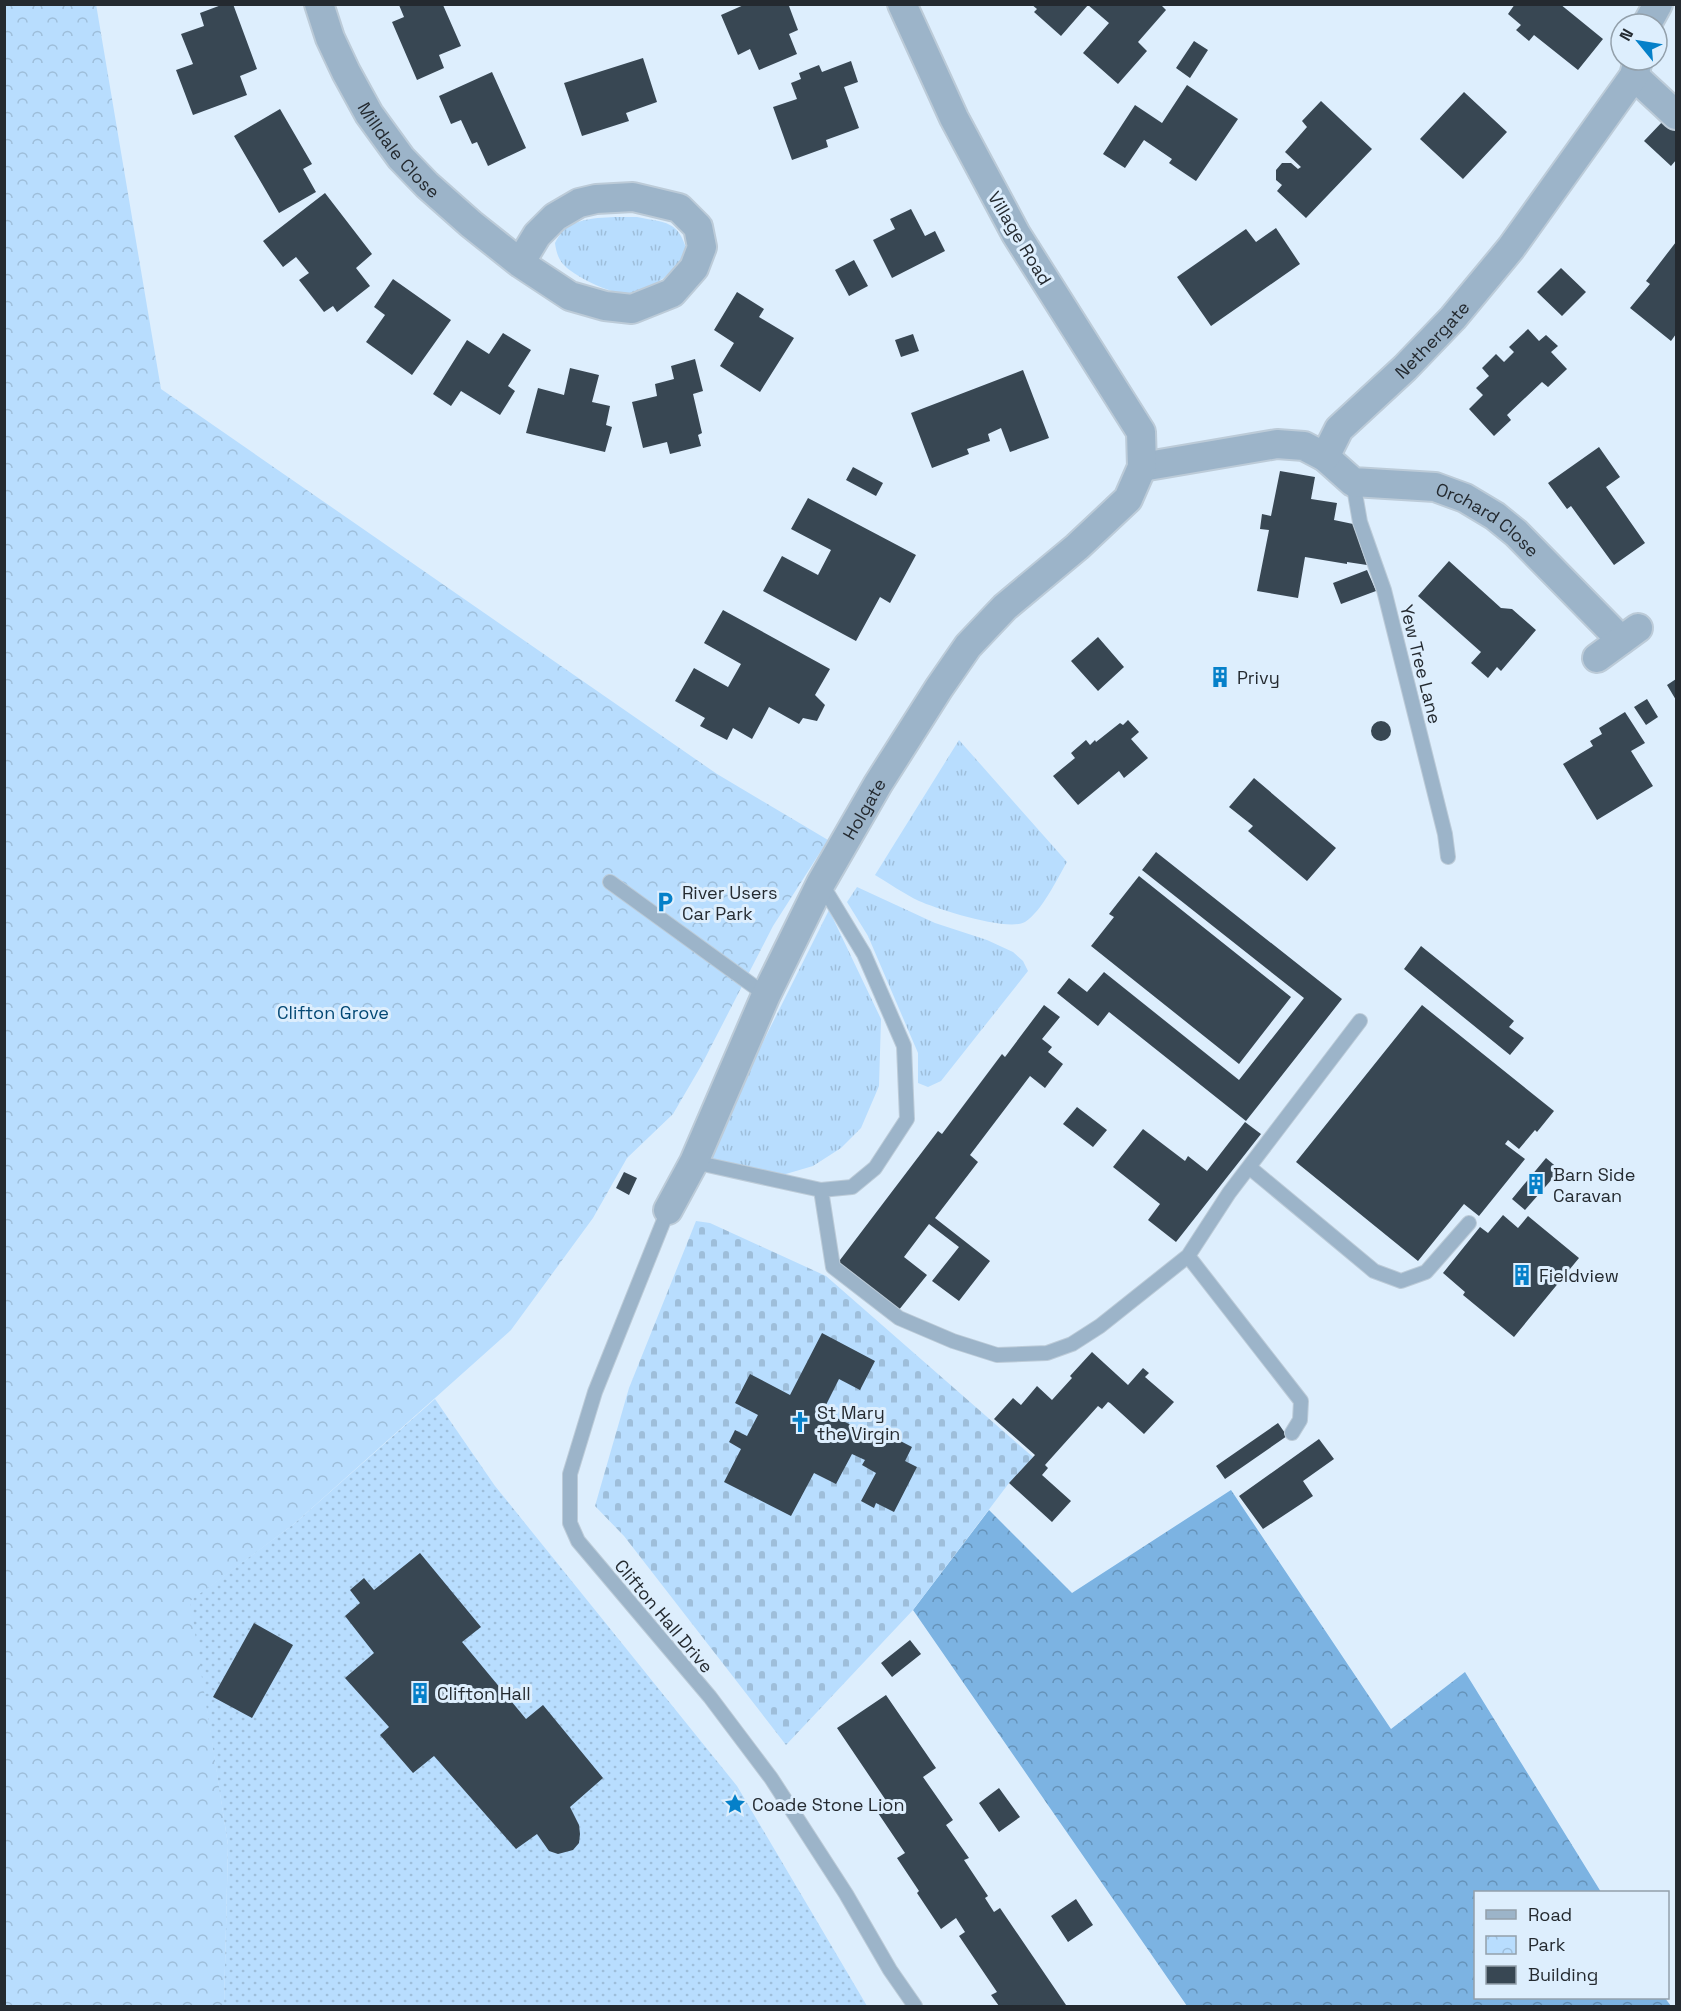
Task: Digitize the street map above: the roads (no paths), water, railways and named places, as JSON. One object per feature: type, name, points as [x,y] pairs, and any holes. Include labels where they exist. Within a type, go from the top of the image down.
[{"type":"street","name":"Milldale Close","points":[[319,4],[330,38],[346,72],[369,114],[401,158],[427,186],[471,224],[520,263],[570,296],[605,306],[632,309],[672,293],[694,268],[702,247],[698,228],[679,208],[633,197],[596,199],[579,203],[555,217],[537,235],[520,263]]},
{"type":"street","name":"Village Road","points":[[902,4],[954,118],[1016,234],[1140,432],[1142,467]]},
{"type":"street","name":"Nethergate","points":[[1325,457],[1339,429],[1405,368],[1453,318],[1511,248],[1633,72]]},
{"type":"street","points":[[1639,72],[1677,115]]},
{"type":"street","points":[[1142,467],[1277,444],[1304,446],[1325,457],[1353,482]]},
{"type":"street","name":"Holgate","points":[[669,1210],[694,1162],[766,995],[821,883],[884,775],[939,688],[968,646],[1005,607],[1077,547],[1128,500],[1142,467]]},
{"type":"street","name":"Orchard Close","points":[[1353,482],[1434,487],[1465,498],[1494,516],[1629,634],[1597,658]]},
{"type":"lane","name":"Yew Tree Lane","points":[[1353,482],[1360,522],[1384,590],[1448,857]]},
{"type":"lane","points":[[610,882],[766,995]]},
{"type":"lane","points":[[694,1162],[821,1191],[852,1187],[875,1168],[907,1119],[904,1046],[864,954],[821,883]]},
{"type":"lane","points":[[821,1191],[833,1267],[899,1318],[953,1341],[997,1355],[1024,1356],[1047,1353],[1072,1344],[1100,1326],[1188,1256],[1249,1167],[1360,1021]]},
{"type":"lane","points":[[1249,1167],[1374,1271],[1401,1281],[1426,1272],[1469,1223]]},
{"type":"lane","name":"Clifton Hall Drive","points":[[669,1210],[595,1392],[570,1474],[570,1523],[578,1541],[710,1697],[771,1778],[915,2007]]},
{"type":"lane","points":[[1188,1256],[1302,1401],[1300,1420],[1292,1433]]},
{"type":"place","name":"Privy","points":[[1220,677]]},
{"type":"place","name":"River Users Car Park","points":[[665,902]]},
{"type":"place","name":"Barn Side Caravan","points":[[1536,1184]]},
{"type":"place","name":"Fieldview","points":[[1522,1275]]},
{"type":"place","name":"St Mary the Virgin","points":[[800,1422]]},
{"type":"place","name":"Clifton Hall","points":[[420,1693]]},
{"type":"place","name":"Coade Stone Lion","points":[[735,1804]]},
{"type":"park label","name":"Clifton Grove","points":[[333,1012]]}]
